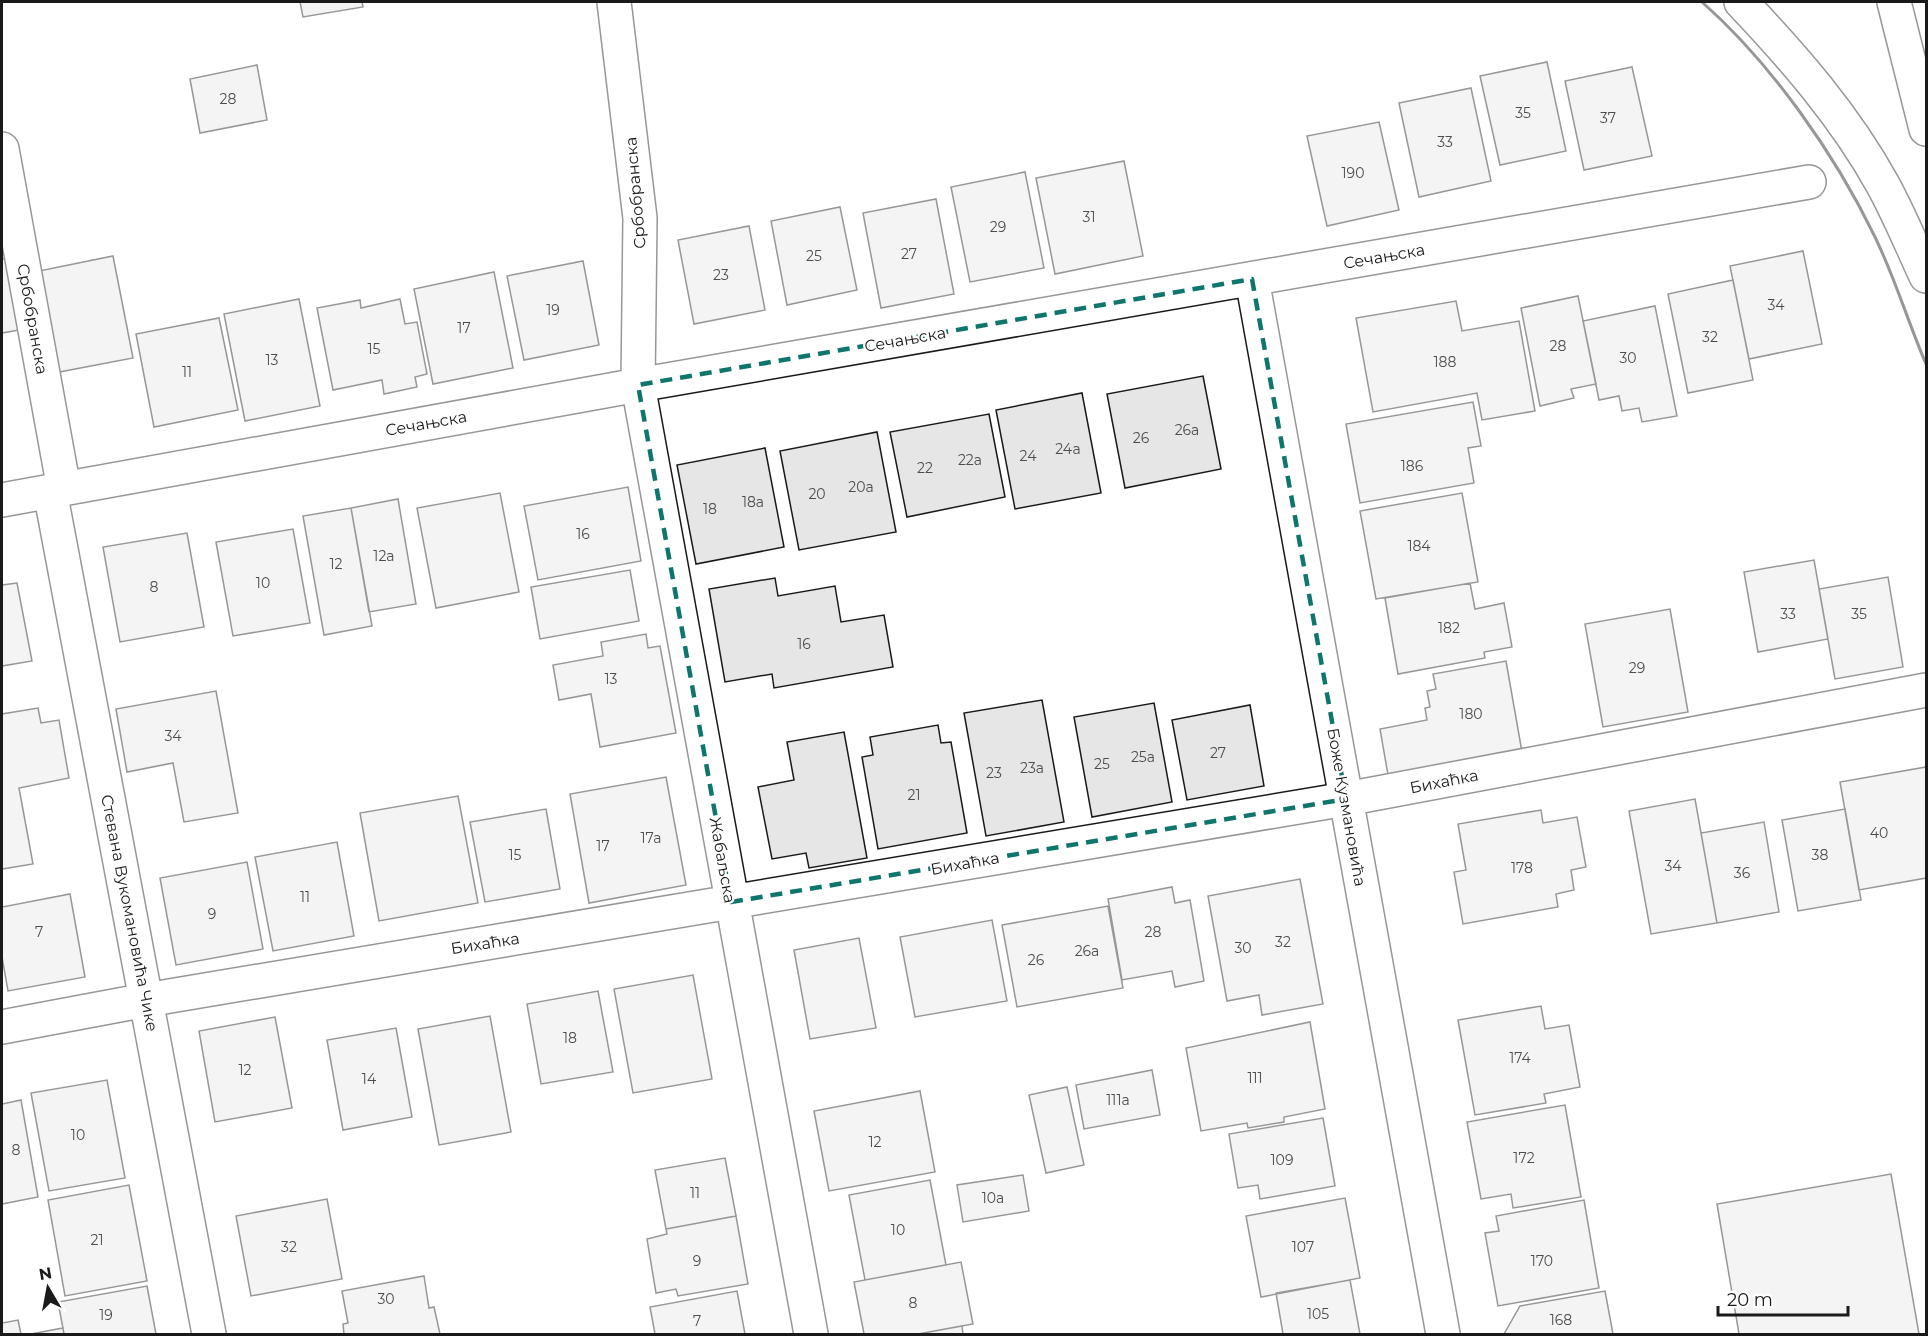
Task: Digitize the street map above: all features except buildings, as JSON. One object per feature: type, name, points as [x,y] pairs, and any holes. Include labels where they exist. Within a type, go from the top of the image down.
[{"type":"street","name":"Србобранска","points":[[614,2],[640,218],[638,385]]},
{"type":"street","points":[[1740,2],[1798,62],[1840,117],[1883,185],[1926,276]]},
{"type":"street","points":[[1894,2],[1926,129]]},
{"type":"street","name":"Србобранска","points":[[2,149],[57,490]]},
{"type":"street","name":"Сечањска","points":[[2,500],[638,385],[1809,182]]},
{"type":"street","name":"Боже Кузмановића","points":[[1252,279],[1443,1335]]},
{"type":"street","name":"Жабаљска","points":[[638,385],[811,1335]]},
{"type":"street","name":"Стевана Вукомановића Чике","points":[[57,490],[146,1000],[209,1335]]},
{"type":"street","name":"Бихаћка","points":[[2,1027],[146,1000],[1346,799],[1926,690]]},
{"type":"highlighted area","points":[[1252,279],[1346,799],[731,902],[638,385]]},
{"type":"wall","points":[[1702,2],[1728,26],[1777,81],[1841,174],[1882,253],[1926,364]]}]
